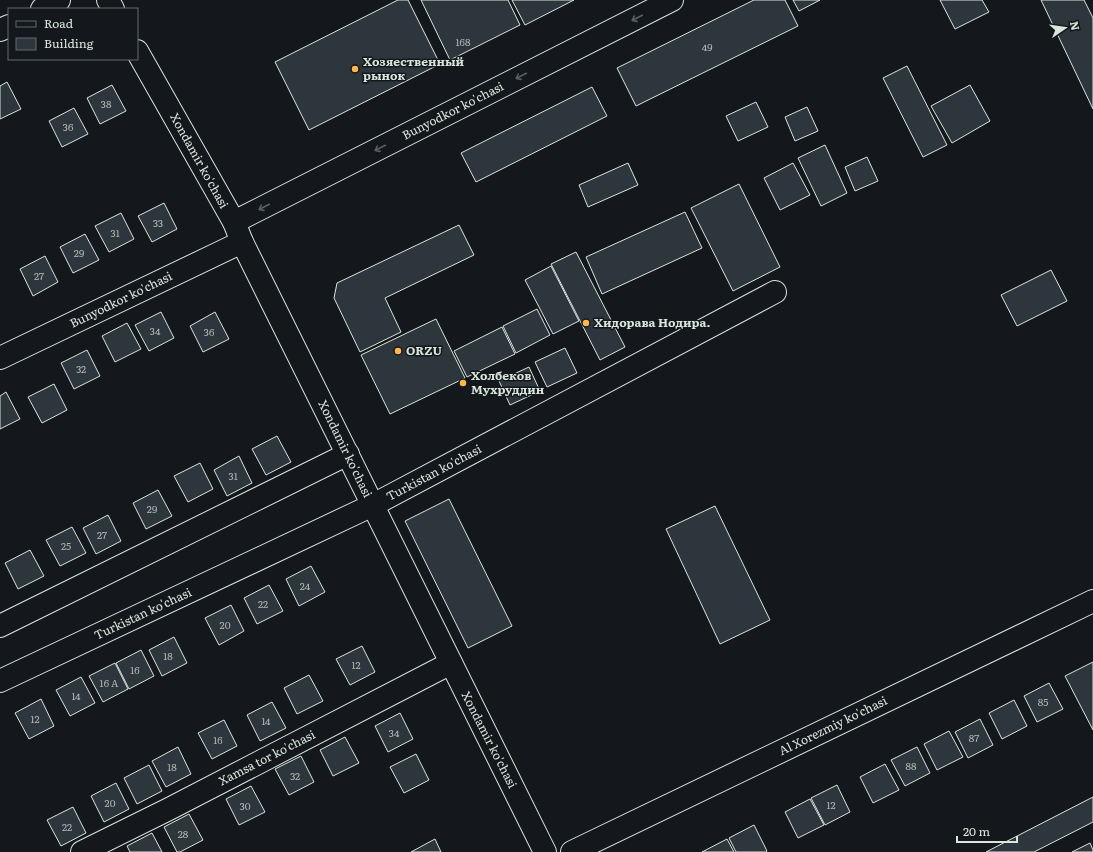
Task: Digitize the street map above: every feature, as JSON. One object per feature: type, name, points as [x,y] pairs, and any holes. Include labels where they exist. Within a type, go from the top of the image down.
[{"type":"street","points":[[44,8],[59,0]]},
{"type":"street","name":"Bunyodkor ko'chasi","points":[[234,222],[672,0]]},
{"type":"street","name":"Xondamir ko'chasi","points":[[138,53],[234,222],[242,242],[545,852]]},
{"type":"street","name":"Bunyodkor ko'chasi","points":[[0,358],[242,242]]},
{"type":"street","name":"Turkistan ko'chasi","points":[[0,681],[373,505],[775,292]]},
{"type":"street","points":[[0,626],[348,454]]},
{"type":"street","name":"Al Xorezmiy ko'chasi","points":[[572,852],[1093,601]]},
{"type":"street","name":"Xamsa tor ko'chasi","points":[[82,852],[169,809],[451,663]]},
{"type":"building","points":[[398,0],[408,0],[440,64],[309,130],[275,62]]},
{"type":"building","points":[[421,0],[508,0],[520,25],[450,60]]},
{"type":"building","points":[[512,0],[574,0],[525,25]]},
{"type":"building","points":[[754,0],[785,0],[798,26],[636,106],[617,68]]},
{"type":"building","points":[[793,0],[820,0],[799,11]]},
{"type":"building","points":[[940,0],[982,0],[989,12],[955,29]]},
{"type":"building","points":[[1041,0],[1084,0],[1093,18],[1093,109]]},
{"type":"building","points":[[907,66],[947,145],[923,157],[883,78]]},
{"type":"building","points":[[7,82],[21,109],[0,119],[0,86]]},
{"type":"building","points":[[112,85],[126,111],[100,124],[87,98]]},
{"type":"building","points":[[970,85],[990,121],[952,143],[931,106]]},
{"type":"building","points":[[592,87],[607,116],[476,182],[461,153]]},
{"type":"building","points":[[756,102],[768,127],[738,141],[726,116]]},
{"type":"building","points":[[807,107],[818,131],[795,141],[785,117]]},
{"type":"building","points":[[74,108],[88,134],[62,147],[49,121]]},
{"type":"building","points":[[825,145],[847,193],[821,206],[798,158]]},
{"type":"building","points":[[867,157],[878,181],[855,191],[845,167]]},
{"type":"building","points":[[628,163],[638,185],[588,207],[579,185]]},
{"type":"building","points":[[793,163],[810,195],[780,210],[764,178]]},
{"type":"building","points":[[739,184],[780,267],[733,291],[691,208]]},
{"type":"building","points":[[164,203],[177,229],[152,242],[138,216]]},
{"type":"building","points":[[685,212],[702,248],[602,294],[586,257]]},
{"type":"building","points":[[121,213],[134,239],[109,252],[95,226]]},
{"type":"building","points":[[459,225],[474,255],[385,298],[401,332],[360,352],[334,298],[337,283]]},
{"type":"building","points":[[85,234],[99,260],[73,273],[60,247]]},
{"type":"building","points":[[576,252],[625,347],[600,360],[551,264]]},
{"type":"building","points":[[45,256],[58,282],[33,296],[20,269]]},
{"type":"building","points":[[551,266],[579,321],[553,334],[525,280]]},
{"type":"building","points":[[1051,270],[1067,301],[1017,326],[1001,295]]},
{"type":"building","points":[[537,309],[550,335],[516,353],[503,326]]},
{"type":"building","points":[[161,312],[174,338],[149,351],[135,325]]},
{"type":"building","points":[[215,312],[229,339],[203,352],[190,326]]},
{"type":"building","points":[[436,319],[465,378],[390,414],[361,355]]},
{"type":"building","points":[[127,323],[141,349],[115,362],[102,336]]},
{"type":"building","points":[[502,327],[515,354],[467,377],[454,351]]},
{"type":"building","points":[[565,348],[577,373],[547,387],[535,362]]},
{"type":"building","points":[[87,350],[100,376],[74,389],[61,363]]},
{"type":"building","points":[[529,367],[540,391],[510,405],[499,381]]},
{"type":"building","points":[[54,384],[67,410],[42,423],[28,397]]},
{"type":"building","points":[[6,392],[20,419],[0,429],[0,396]]},
{"type":"building","points":[[277,436],[291,462],[266,475],[252,449]]},
{"type":"building","points":[[239,456],[252,483],[227,496],[214,470]]},
{"type":"building","points":[[200,463],[213,489],[188,502],[174,476]]},
{"type":"building","points":[[158,490],[172,516],[146,529],[133,503]]},
{"type":"building","points":[[449,499],[512,626],[468,648],[405,521]]},
{"type":"building","points":[[715,506],[770,620],[720,644],[666,529]]},
{"type":"building","points":[[108,515],[121,541],[96,554],[83,528]]},
{"type":"building","points":[[72,527],[86,553],[60,566],[46,540]]},
{"type":"building","points":[[30,550],[44,576],[18,589],[5,563]]},
{"type":"building","points":[[311,566],[325,592],[299,606],[286,579]]},
{"type":"building","points":[[269,585],[283,611],[257,624],[244,598]]},
{"type":"building","points":[[231,605],[244,631],[219,645],[205,618]]},
{"type":"building","points":[[174,637],[187,663],[162,676],[149,650]]},
{"type":"building","points":[[362,646],[375,672],[350,685],[336,659]]},
{"type":"building","points":[[141,650],[154,676],[129,689],[116,663]]},
{"type":"building","points":[[1093,662],[1093,730],[1065,676]]},
{"type":"building","points":[[115,663],[128,689],[103,702],[89,676]]},
{"type":"building","points":[[309,675],[323,701],[297,714],[284,688]]},
{"type":"building","points":[[81,677],[95,703],[70,716],[56,690]]},
{"type":"building","points":[[1049,683],[1063,709],[1037,722],[1024,696]]},
{"type":"building","points":[[41,699],[54,726],[29,739],[15,713]]},
{"type":"building","points":[[1014,700],[1027,726],[1002,739],[989,713]]},
{"type":"building","points":[[272,702],[286,728],[260,741],[247,715]]},
{"type":"building","points":[[400,713],[413,739],[388,752],[375,726]]},
{"type":"building","points":[[980,719],[993,745],[968,758],[955,732]]},
{"type":"building","points":[[224,720],[237,746],[212,759],[198,733]]},
{"type":"building","points":[[949,731],[963,757],[937,770],[924,744]]},
{"type":"building","points":[[345,737],[359,763],[333,776],[320,750]]},
{"type":"building","points":[[178,747],[191,774],[166,787],[152,761]]},
{"type":"building","points":[[917,747],[930,773],[905,786],[891,760]]},
{"type":"building","points":[[416,754],[429,780],[404,793],[390,767]]},
{"type":"building","points":[[301,756],[314,782],[289,795],[275,769]]},
{"type":"building","points":[[885,764],[899,790],[873,803],[860,777]]},
{"type":"building","points":[[149,765],[162,791],[137,804],[124,778]]},
{"type":"building","points":[[116,783],[129,809],[104,822],[91,796]]},
{"type":"building","points":[[837,785],[850,812],[825,825],[811,798]]},
{"type":"building","points":[[251,786],[265,812],[239,825],[226,799]]},
{"type":"building","points":[[1093,797],[1093,822],[1034,852],[986,852]]},
{"type":"building","points":[[810,799],[824,825],[798,838],[785,812]]},
{"type":"building","points":[[73,807],[86,833],[61,846],[47,820]]},
{"type":"building","points":[[189,814],[203,840],[180,852],[177,852],[164,827]]},
{"type":"building","points":[[754,825],[767,851],[736,852],[729,838]]},
{"type":"building","points":[[152,833],[162,852],[130,852],[127,846]]},
{"type":"building","points":[[435,839],[441,852],[411,852]]},
{"type":"building","points":[[727,839],[734,852],[702,852]]},
{"type":"building","points":[[1090,843],[1093,852],[1072,852]]},
{"type":"place","name":"Хозяественный рынок","points":[[355,69]]},
{"type":"place","name":"Хидорава Нодира.","points":[[586,323]]},
{"type":"place","name":"ORZU","points":[[398,351]]},
{"type":"place","name":"Холбеков Мухруддин","points":[[463,383]]}]
